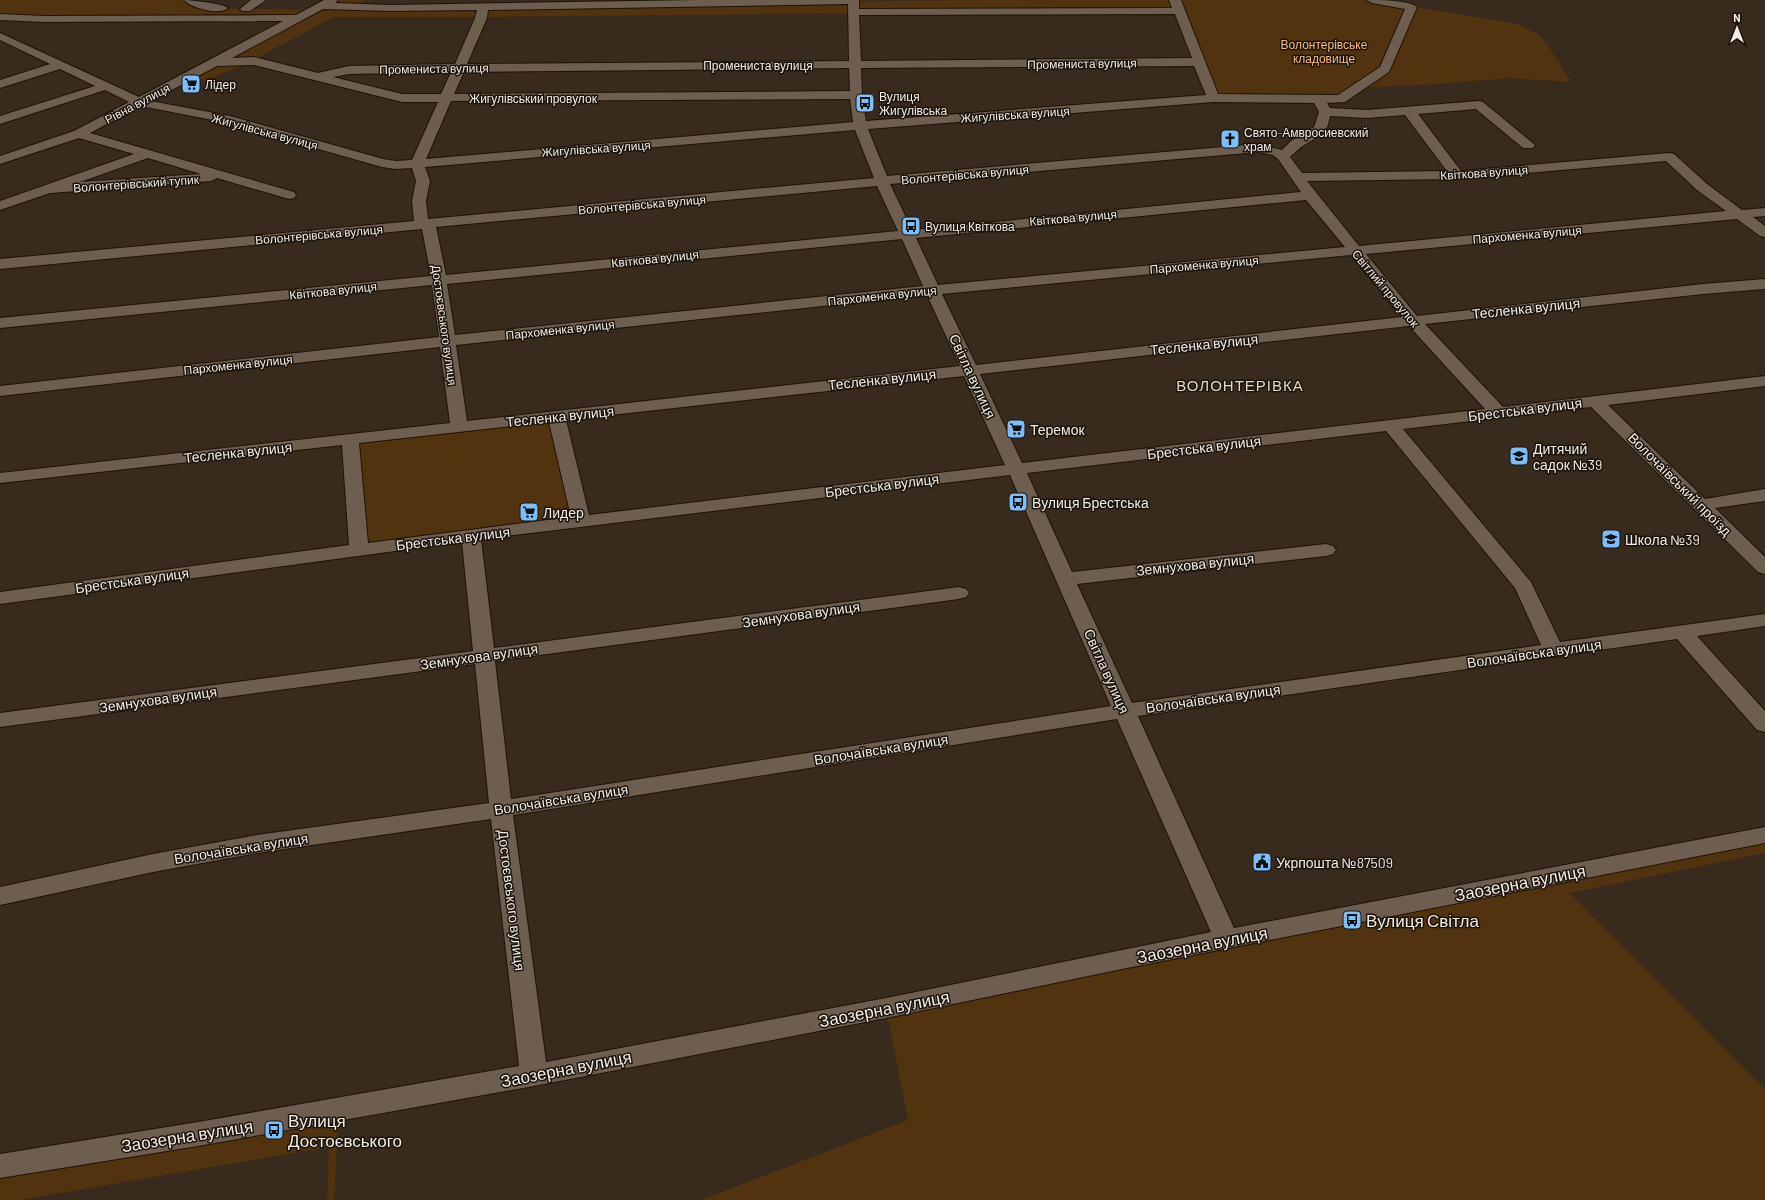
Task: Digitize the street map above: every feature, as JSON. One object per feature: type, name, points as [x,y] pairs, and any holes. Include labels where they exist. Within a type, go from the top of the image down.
[{"type":"street","points":[[190,0],[194,3],[209,7],[246,9],[855,3],[1177,5],[1214,98]]},
{"type":"street","points":[[246,9],[253,3],[260,0]]},
{"type":"street","name":"Рівна вулиця","points":[[0,160],[79,134],[332,0]]},
{"type":"street","name":"Жигулівська вулиця","points":[[0,36],[139,102],[225,119],[382,163],[396,165],[1214,98],[1335,100],[1345,97],[1385,69],[1411,7],[1397,3],[1372,0]]},
{"type":"street","name":"Світла вулиця","points":[[855,3],[856,95],[860,126],[882,181],[1016,469],[1227,939]]},
{"type":"street","points":[[417,164],[481,18],[482,6]]},
{"type":"street","points":[[0,17],[44,19],[299,18]]},
{"type":"street","name":"Жигулівський провулок","points":[[215,62],[254,61],[402,98],[856,95]]},
{"type":"street","name":"Промениста вулиця","points":[[318,77],[349,70],[460,68],[1199,62]]},
{"type":"street","points":[[0,84],[61,65]]},
{"type":"street","points":[[0,120],[106,86]]},
{"type":"street","points":[[1283,156],[1296,144],[1319,130],[1322,125],[1325,112],[1320,100]]},
{"type":"street","points":[[1325,112],[1367,114],[1479,105],[1528,145]]},
{"type":"street","points":[[1409,111],[1457,175]]},
{"type":"street","name":"Волонтерівський тупик","points":[[79,134],[289,195]]},
{"type":"street","name":"Волонтерівська вулиця","points":[[0,264],[1249,148],[1269,150],[1283,156]]},
{"type":"street","name":"Волонтерівський тупик","points":[[0,206],[147,154]]},
{"type":"street","name":"Світлий провулок","points":[[1283,156],[1310,195],[1413,321],[1498,412]]},
{"type":"street","name":"Квіткова вулиця","points":[[1298,177],[1457,175],[1669,157],[1702,187],[1740,215]]},
{"type":"street","name":"Достоєвського вулиця","points":[[417,164],[423,175],[423,187],[419,199],[440,279],[459,428]]},
{"type":"street","name":"Волонтерівський тупик","points":[[46,189],[225,176]]},
{"type":"street","name":"Квіткова вулиця","points":[[0,323],[906,233],[1310,195]]},
{"type":"street","name":"Пархоменка вулиця","points":[[0,391],[448,341],[933,290],[1765,212]]},
{"type":"street","points":[[1740,215],[1765,234]]},
{"type":"street","name":"Тесленка вулиця","points":[[0,478],[1702,289],[1765,284]]},
{"type":"street","name":"Брестська вулиця","points":[[0,598],[471,535],[1765,381]]},
{"type":"street","name":"Волочаївський проїзд","points":[[1595,401],[1765,568]]},
{"type":"street","points":[[556,416],[581,522]]},
{"type":"street","points":[[1391,425],[1524,586],[1553,650]]},
{"type":"street","points":[[350,439],[359,550]]},
{"type":"street","points":[[1701,505],[1765,495]]},
{"type":"street","name":"Достоєвського вулиця","points":[[471,535],[501,809],[534,1075]]},
{"type":"street","name":"Земнухова вулиця","points":[[1065,579],[1326,550]]},
{"type":"street","name":"Земнухова вулиця","points":[[0,720],[959,593]]},
{"type":"street","name":"Волочаївська вулиця","points":[[0,896],[145,864],[257,844],[501,809],[1124,711],[1765,620]]},
{"type":"street","points":[[1682,632],[1765,725]]},
{"type":"street","name":"Заозерна вулиця","points":[[0,1166],[534,1075],[886,1008],[1227,939],[1765,835]]},
{"type":"green space","name":"Волонтерівське кладовище","points":[[0,0],[187,0],[208,8],[314,10],[334,0],[366,0],[351,8],[971,0],[1372,0],[1518,24],[1538,34],[1547,44],[1569,78],[1570,82],[1511,78],[1422,85],[1374,87],[1363,85],[1345,97],[1213,98],[1179,10],[481,17],[334,17],[253,60],[219,61],[301,17],[0,16]]},
{"type":"green space","points":[[250,62],[204,81],[189,77],[216,63]]},
{"type":"green space","points":[[554,418],[577,521],[362,548],[353,440]]},
{"type":"green space","points":[[1765,835],[1765,853],[1570,893],[1765,1089],[1765,1200],[701,1200],[908,1120],[886,1008]]},
{"type":"green space","points":[[339,1109],[334,1200],[327,1200],[329,1147],[20,1200],[0,1200],[0,1166]]},
{"type":"place","name":"Лідер","points":[[191,84]]},
{"type":"place","name":"Вулиця Жигулівська","points":[[865,103]]},
{"type":"place","name":"Свято-Амвросиевский храм","points":[[1230,139]]},
{"type":"place","name":"Вулиця Квіткова","points":[[911,226]]},
{"type":"place","name":"Теремок","points":[[1016,429]]},
{"type":"place","name":"Дитячий садок №39","points":[[1519,456]]},
{"type":"place","name":"Вулиця Брестська","points":[[1018,502]]},
{"type":"place","name":"Лидер","points":[[529,512]]},
{"type":"place","name":"Школа №39","points":[[1611,539]]},
{"type":"place","name":"Укрпошта №87509","points":[[1262,862]]},
{"type":"place","name":"Вулиця Світла","points":[[1352,920]]},
{"type":"place","name":"Вулиця Достоєвського","points":[[274,1130]]},
{"type":"district","name":"ВОЛОНТЕРІВКА","points":[[1240,385]]}]
